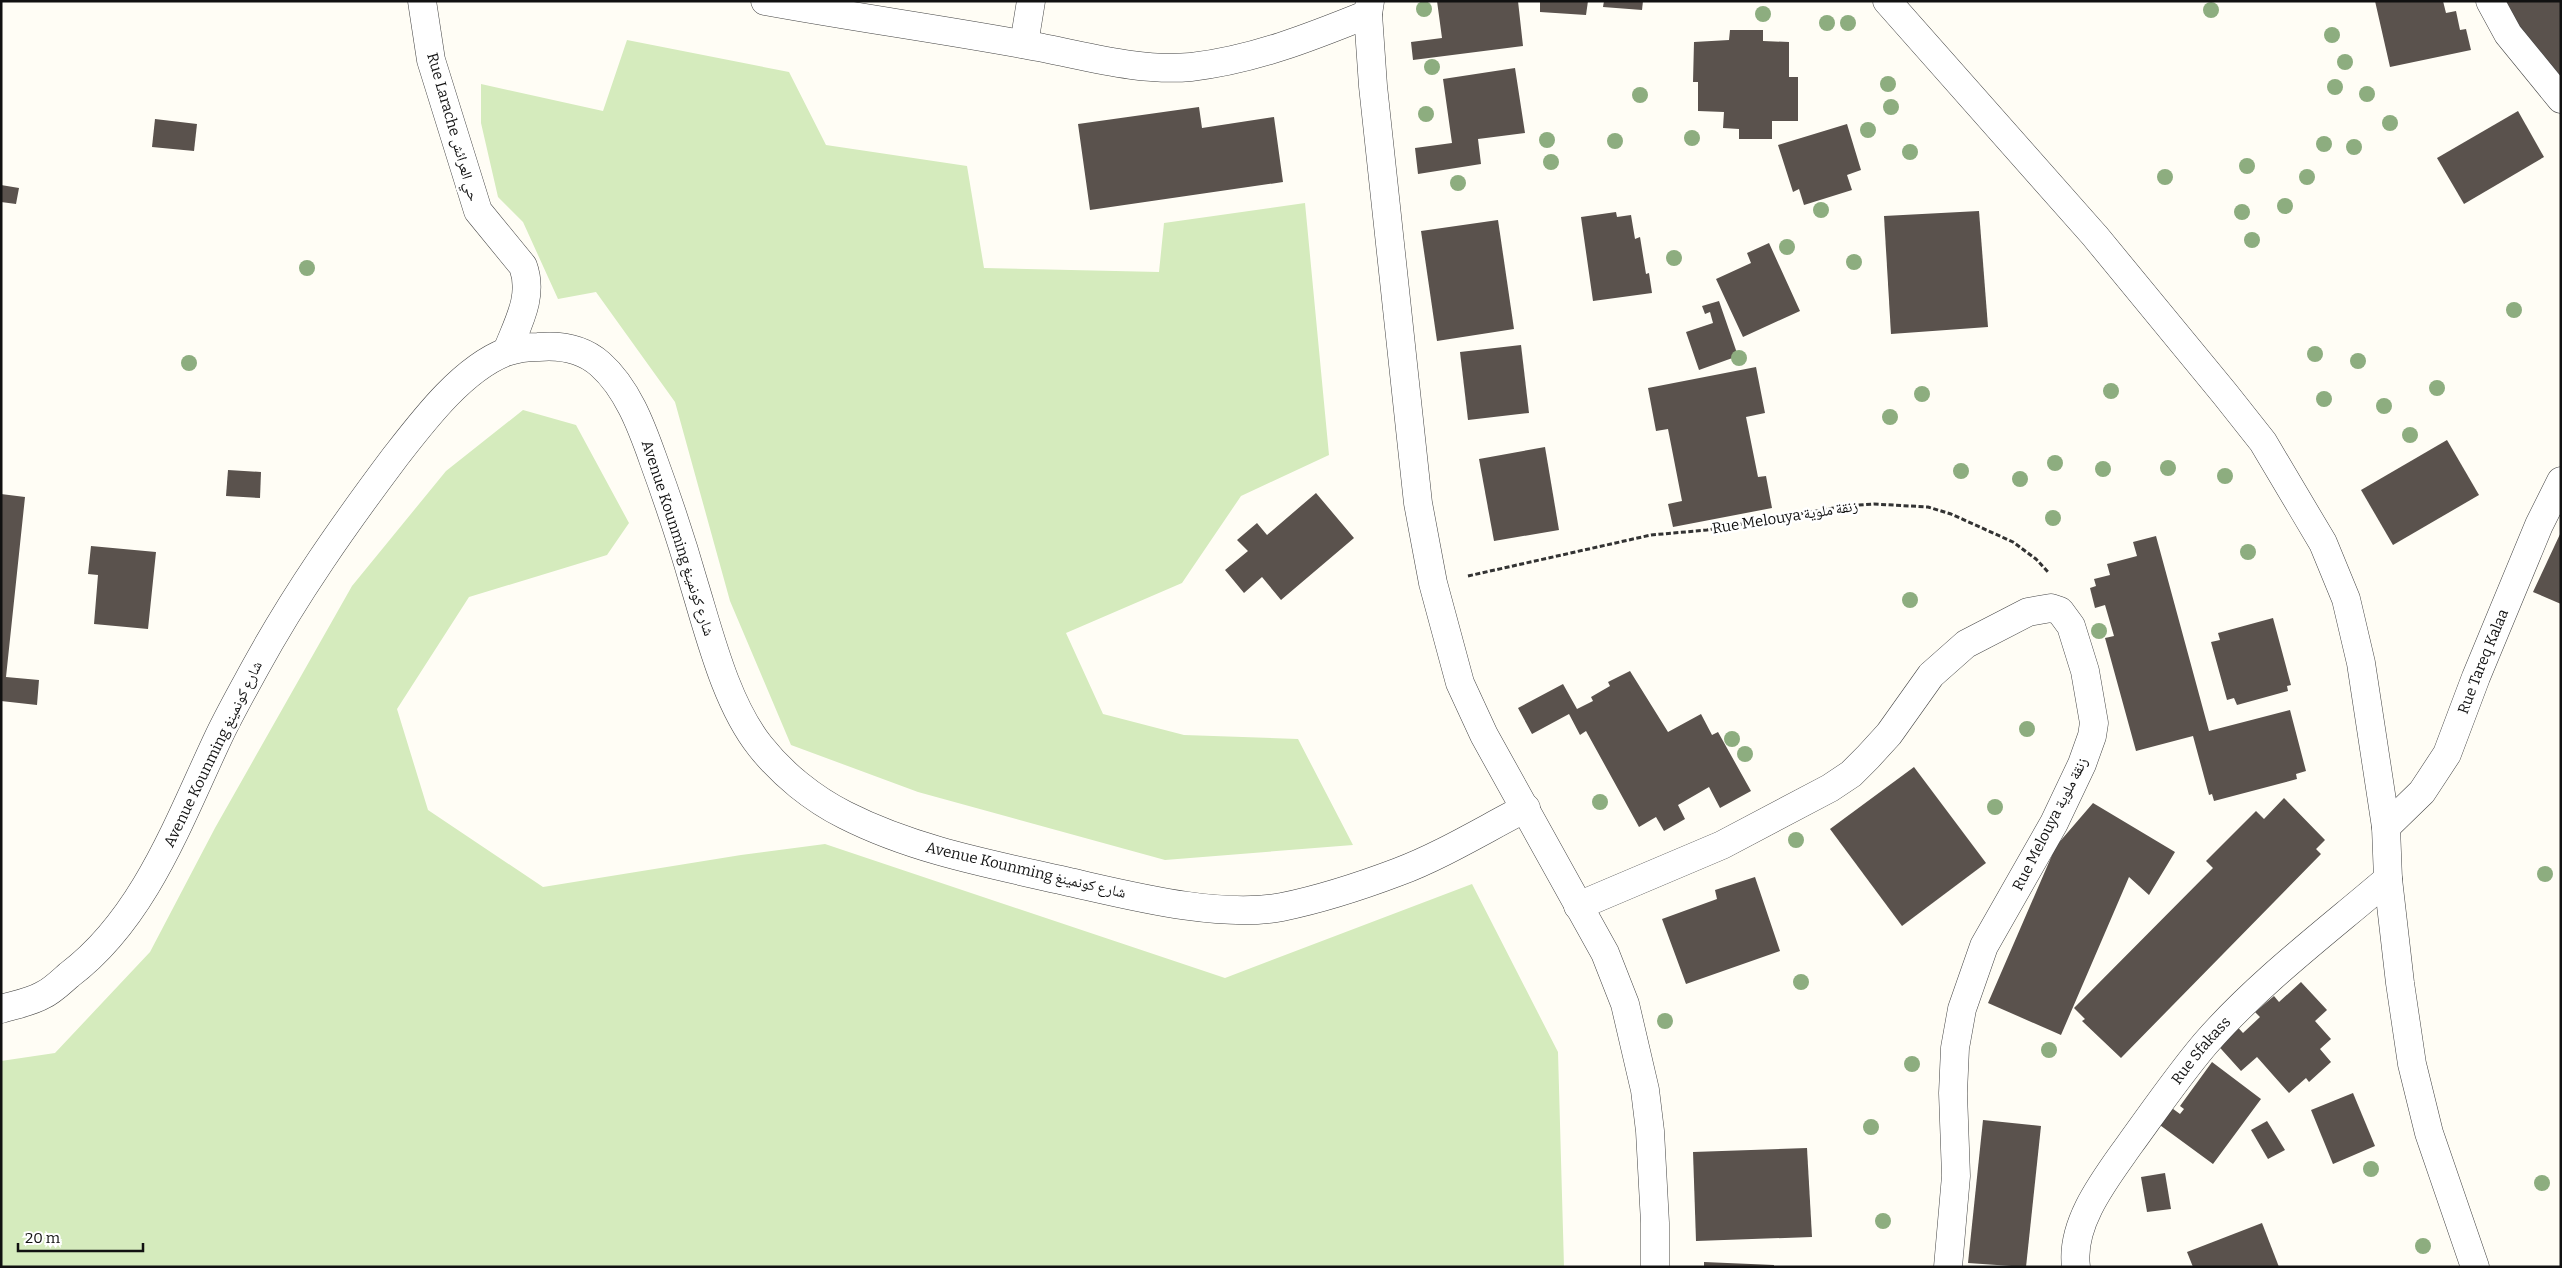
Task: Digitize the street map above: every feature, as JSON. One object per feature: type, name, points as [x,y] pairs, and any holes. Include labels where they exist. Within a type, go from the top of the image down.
[{"type":"street","name":"Rue Larache حي العرائش","points":[[422,1],[432,60],[478,211],[523,266],[527,275],[528,294],[507,351]]},
{"type":"street","points":[[765,1],[1024,44],[1136,66],[1189,67],[1233,60],[1298,42],[1366,5],[1374,96],[1418,502],[1433,583],[1460,683],[1484,734],[1605,953],[1625,1004],[1645,1090],[1654,1180],[1655,1267]]},
{"type":"street","points":[[1024,44],[1031,1]]},
{"type":"street","points":[[1888,1],[2120,266],[2263,442],[2296,494],[2324,544],[2346,599],[2360,663],[2386,827],[2388,879],[2412,1064],[2429,1133],[2475,1267]]},
{"type":"street","points":[[2490,1],[2508,34],[2561,99]]},
{"type":"street","name":"Avenue Kounming شارع كونمينغ","points":[[1,1009],[43,996],[87,962],[119,924],[150,879],[178,826],[222,731],[258,663],[292,605],[340,531],[424,420],[457,387],[483,365],[507,351],[556,346],[577,350],[603,367],[626,397],[644,434],[664,487],[710,636],[740,713],[755,741],[773,762],[810,794],[844,815],[943,854],[1167,902],[1231,909],[1277,908],[1318,898],[1402,871],[1526,808]]},
{"type":"street","name":"Rue Tareq Kalaa","points":[[2386,827],[2422,792],[2447,754],[2498,624],[2561,481]]},
{"type":"street","name":"Rue Melouya زنقة ملوية","points":[[1578,906],[1722,845],[1830,788],[1851,774],[1889,734],[1931,675],[1966,644],[2013,619],[2040,609],[2051,608],[2060,611],[2071,626],[2085,670],[2094,723],[2092,736],[2082,764],[2054,823],[1984,946],[1962,1009],[1955,1048],[1953,1093],[1956,1176],[1948,1267]]},
{"type":"street","name":"Rue Sfakass","points":[[2076,1267],[2076,1245],[2089,1209],[2115,1165],[2181,1073],[2206,1043],[2245,1004],[2388,879]]},
{"type":"path","name":"Rue Melouya زنقة ملوية","points":[[1433,583],[1651,535],[1707,530],[1845,506],[1874,504],[1928,507],[1952,514],[2013,542],[2036,559],[2052,576]]},
{"type":"green space","points":[[627,40],[789,72],[826,145],[967,166],[984,268],[1159,272],[1164,223],[1305,203],[1329,455],[1241,496],[1182,583],[1066,633],[1103,714],[1184,735],[1298,739],[1353,845],[1165,860],[918,792],[791,745],[730,601],[675,402],[596,292],[558,299],[523,222],[498,197],[481,123],[481,84],[603,111]]},
{"type":"green space","points":[[523,410],[576,425],[629,523],[607,555],[469,597],[397,709],[428,810],[543,887],[741,855],[825,844],[1225,978],[1472,884],[1558,1052],[1564,1267],[1,1267],[1,1061],[55,1053],[150,952],[215,828],[352,586],[446,471]]},
{"type":"building","points":[[1437,1],[1518,1],[1523,46],[1413,60],[1411,42],[1442,38]]},
{"type":"building","points":[[1540,1],[1588,1],[1586,15],[1540,12]]},
{"type":"building","points":[[1604,1],[1643,1],[1642,10],[1603,7]]},
{"type":"building","points":[[2375,1],[2443,1],[2446,13],[2456,11],[2460,30],[2466,29],[2471,50],[2390,67]]},
{"type":"building","points":[[2497,1],[2561,1],[2561,90]]},
{"type":"building","points":[[1730,30],[1763,30],[1763,41],[1789,42],[1789,77],[1798,77],[1798,121],[1772,121],[1772,139],[1739,139],[1739,129],[1723,128],[1724,112],[1698,111],[1698,82],[1693,82],[1694,42],[1729,40]]},
{"type":"building","points":[[1515,68],[1525,133],[1478,139],[1481,164],[1418,174],[1415,148],[1452,143],[1443,79]]},
{"type":"building","points":[[1199,107],[1202,128],[1274,117],[1283,182],[1090,210],[1078,124]]},
{"type":"building","points":[[2518,111],[2544,157],[2464,204],[2437,158]]},
{"type":"building","points":[[155,119],[197,124],[194,151],[152,147]]},
{"type":"building","points":[[1847,124],[1861,170],[1847,175],[1852,190],[1804,205],[1799,189],[1793,192],[1778,145]]},
{"type":"building","points":[[1,185],[19,188],[16,204],[1,202]]},
{"type":"building","points":[[1979,211],[1988,327],[1891,334],[1884,216]]},
{"type":"building","points":[[1616,212],[1617,217],[1631,215],[1635,239],[1640,237],[1646,274],[1649,273],[1652,293],[1593,301],[1581,217]]},
{"type":"building","points":[[1498,220],[1514,329],[1437,341],[1421,231]]},
{"type":"building","points":[[1769,243],[1800,311],[1743,337],[1716,279],[1751,263],[1747,253]]},
{"type":"building","points":[[1719,301],[1738,356],[1699,370],[1686,332],[1713,323],[1710,312],[1705,314],[1702,306]]},
{"type":"building","points":[[1521,345],[1529,413],[1468,420],[1460,352]]},
{"type":"building","points":[[1756,367],[1765,413],[1746,417],[1758,477],[1766,476],[1772,508],[1673,527],[1668,504],[1682,501],[1668,429],[1656,431],[1648,388]]},
{"type":"building","points":[[2447,440],[2479,495],[2393,545],[2361,490]]},
{"type":"building","points":[[1545,447],[1559,530],[1494,541],[1479,459]]},
{"type":"building","points":[[228,470],[261,472],[260,498],[226,496]]},
{"type":"building","points":[[1316,493],[1354,538],[1281,600],[1262,577],[1244,593],[1225,570],[1248,551],[1237,540],[1257,523],[1267,535]]},
{"type":"building","points":[[1,494],[25,497],[6,677],[39,680],[37,705],[1,701]]},
{"type":"building","points":[[2561,532],[2561,604],[2533,592]]},
{"type":"building","points":[[2156,536],[2209,731],[2290,710],[2306,771],[2296,774],[2297,779],[2214,801],[2212,794],[2209,795],[2193,736],[2136,751],[2105,638],[2114,636],[2105,605],[2095,608],[2090,588],[2096,586],[2094,579],[2110,575],[2107,564],[2137,556],[2133,542]]},
{"type":"building","points":[[91,546],[156,552],[148,629],[94,624],[98,575],[88,574]]},
{"type":"building","points":[[2273,618],[2291,685],[2287,686],[2288,691],[2237,705],[2234,698],[2227,700],[2211,642],[2220,640],[2218,633]]},
{"type":"building","points":[[1630,671],[1668,732],[1701,714],[1712,735],[1718,732],[1751,791],[1720,808],[1709,787],[1678,805],[1685,819],[1664,831],[1656,817],[1639,827],[1586,731],[1580,735],[1569,714],[1532,734],[1518,708],[1563,684],[1577,709],[1593,701],[1591,697],[1610,686],[1608,682]]},
{"type":"building","points":[[1914,767],[1986,863],[1902,926],[1830,829]]},
{"type":"building","points":[[2284,798],[2325,840],[2316,849],[2321,854],[2121,1058],[2082,1021],[2085,1019],[2074,1008],[2213,868],[2206,861],[2256,811],[2264,819]]},
{"type":"building","points":[[2093,803],[2175,852],[2149,895],[2129,877],[2061,1035],[1988,1003],[2056,846]]},
{"type":"building","points":[[1755,877],[1780,951],[1686,984],[1662,919],[1717,899],[1715,890]]},
{"type":"building","points":[[2301,982],[2327,1010],[2315,1021],[2331,1039],[2320,1049],[2331,1062],[2309,1082],[2306,1078],[2289,1093],[2257,1057],[2241,1071],[2213,1040],[2233,1022],[2243,1033],[2260,1017],[2255,1012],[2274,996],[2279,1002]]},
{"type":"building","points":[[2212,1062],[2261,1099],[2213,1164],[2153,1120],[2165,1103],[2180,1114],[2184,1109],[2180,1106]]},
{"type":"building","points":[[2353,1093],[2375,1146],[2333,1164],[2311,1110]]},
{"type":"building","points":[[1983,1120],[2041,1126],[2026,1267],[1968,1263]]},
{"type":"building","points":[[2267,1121],[2285,1150],[2268,1159],[2251,1130]]},
{"type":"building","points":[[1807,1148],[1812,1237],[1696,1241],[1693,1152]]},
{"type":"building","points":[[2165,1173],[2171,1209],[2147,1212],[2141,1177]]},
{"type":"building","points":[[2262,1223],[2279,1267],[2193,1267],[2187,1252]]},
{"type":"building","points":[[1704,1262],[1774,1265],[1774,1267],[1704,1267]]}]
